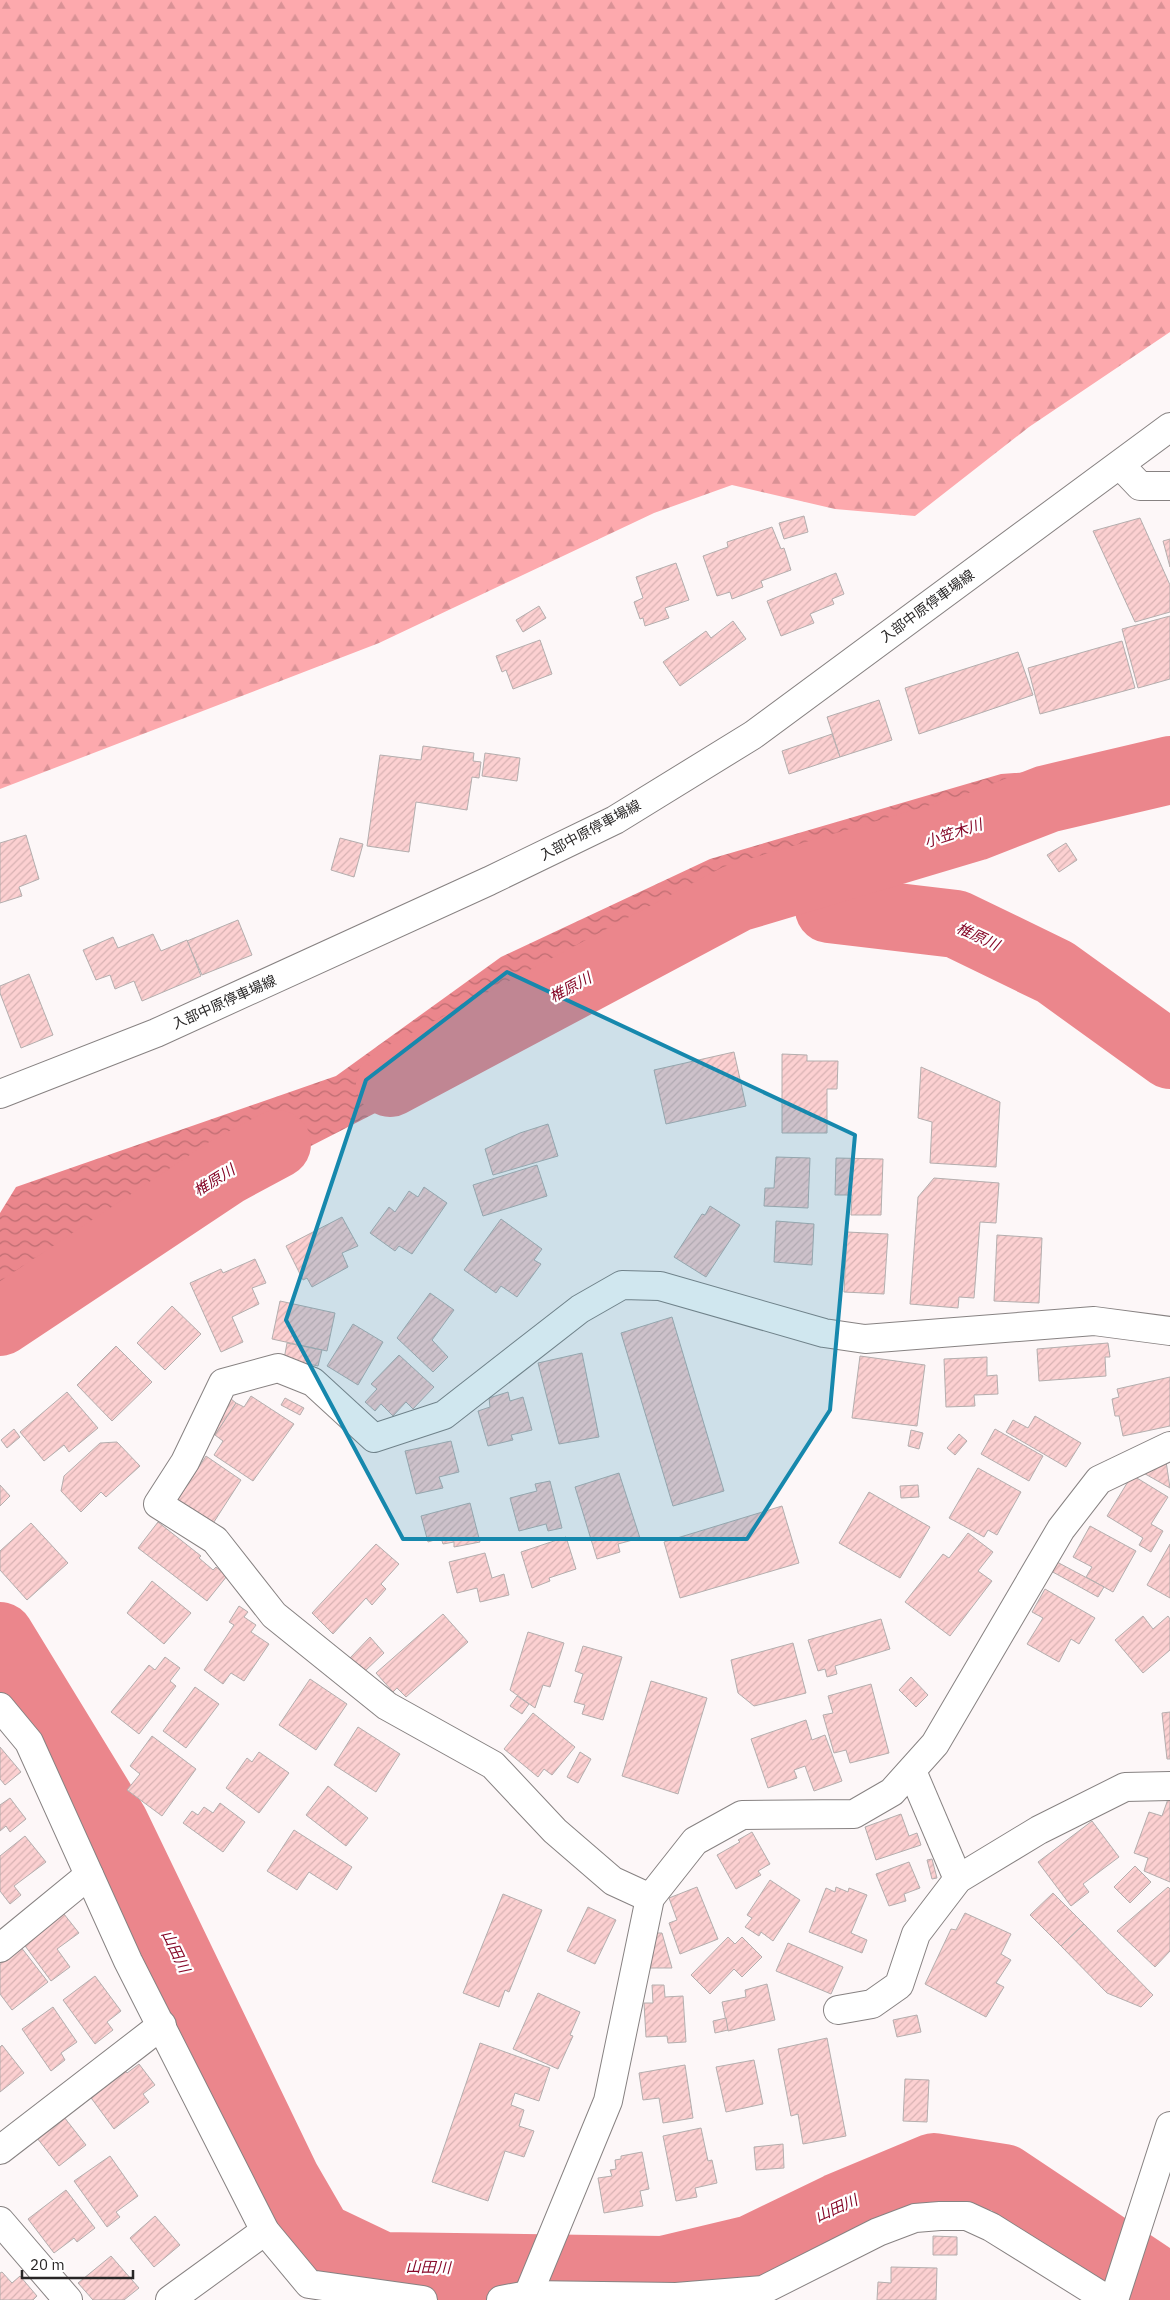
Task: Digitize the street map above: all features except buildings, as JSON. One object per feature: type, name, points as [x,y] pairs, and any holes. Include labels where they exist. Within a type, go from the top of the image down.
[{"type":"street","name":"入部中原停車場線","points":[[0,1094],[156,1033],[489,882],[615,820],[753,735],[1170,427]]},
{"type":"street","points":[[1120,465],[1140,486],[1170,486]]},
{"type":"street","points":[[650,1898],[613,1881],[555,1831],[493,1765],[387,1706],[274,1615],[215,1540],[158,1504],[185,1462],[223,1383],[278,1368],[313,1382],[374,1438],[444,1415],[580,1309],[622,1285],[660,1286],[824,1333],[865,1339],[1094,1321],[1170,1331]]},
{"type":"street","points":[[528,2296],[608,2101],[650,1898],[696,1841],[742,1815],[854,1814],[892,1792],[935,1744],[1061,1529],[1099,1480],[1170,1446]]},
{"type":"street","points":[[0,1707],[29,1742],[128,1961],[265,2231],[310,2284],[423,2300]]},
{"type":"street","points":[[912,1771],[958,1879]]},
{"type":"street","points":[[838,2010],[872,2004],[899,1986],[916,1934],[958,1879],[1039,1830],[1125,1787],[1170,1786]]},
{"type":"street","points":[[0,1948],[89,1875]]},
{"type":"street","points":[[0,2150],[162,2026]]},
{"type":"street","points":[[1114,2300],[1170,2126]]},
{"type":"street","points":[[501,2300],[528,2296],[676,2297],[765,2295],[878,2232],[914,2218],[967,2216],[991,2227],[1108,2300]]},
{"type":"street","points":[[0,2221],[68,2300]]},
{"type":"street","points":[[170,2300],[265,2231]]},
{"type":"highlighted area","points":[[507,972],[855,1135],[830,1410],[747,1539],[403,1539],[286,1320],[366,1080]]},
{"type":"green space","points":[[0,0],[1170,0],[1170,332],[1029,427],[915,516],[835,509],[732,485],[654,513],[379,643],[0,789]]},
{"type":"water","points":[[1151,764],[1006,787],[917,815],[905,825],[778,872],[843,899],[1067,959],[1170,1033],[1170,1081],[1074,979],[980,943],[845,919],[710,901],[630,926],[623,942],[523,990],[476,1029],[461,1068],[426,1087],[307,1148],[152,1208],[115,1237],[0,1285],[0,1213],[16,1187],[336,1076],[501,957],[710,859],[1001,774]]},
{"type":"waterway","name":"小笠木川","points":[[390,1083],[737,898],[975,827],[1047,799],[1170,770]]},
{"type":"waterway","name":"椎原川","points":[[829,909],[956,924],[1055,972],[1170,1055]]},
{"type":"waterway","name":"椎原川","points":[[0,1322],[227,1171],[277,1144]]},
{"type":"waterway","name":"山田川","points":[[0,1636],[115,1824],[286,2179],[319,2236],[382,2266],[663,2270],[751,2249],[838,2207],[934,2167],[1004,2178],[1170,2289]]}]
